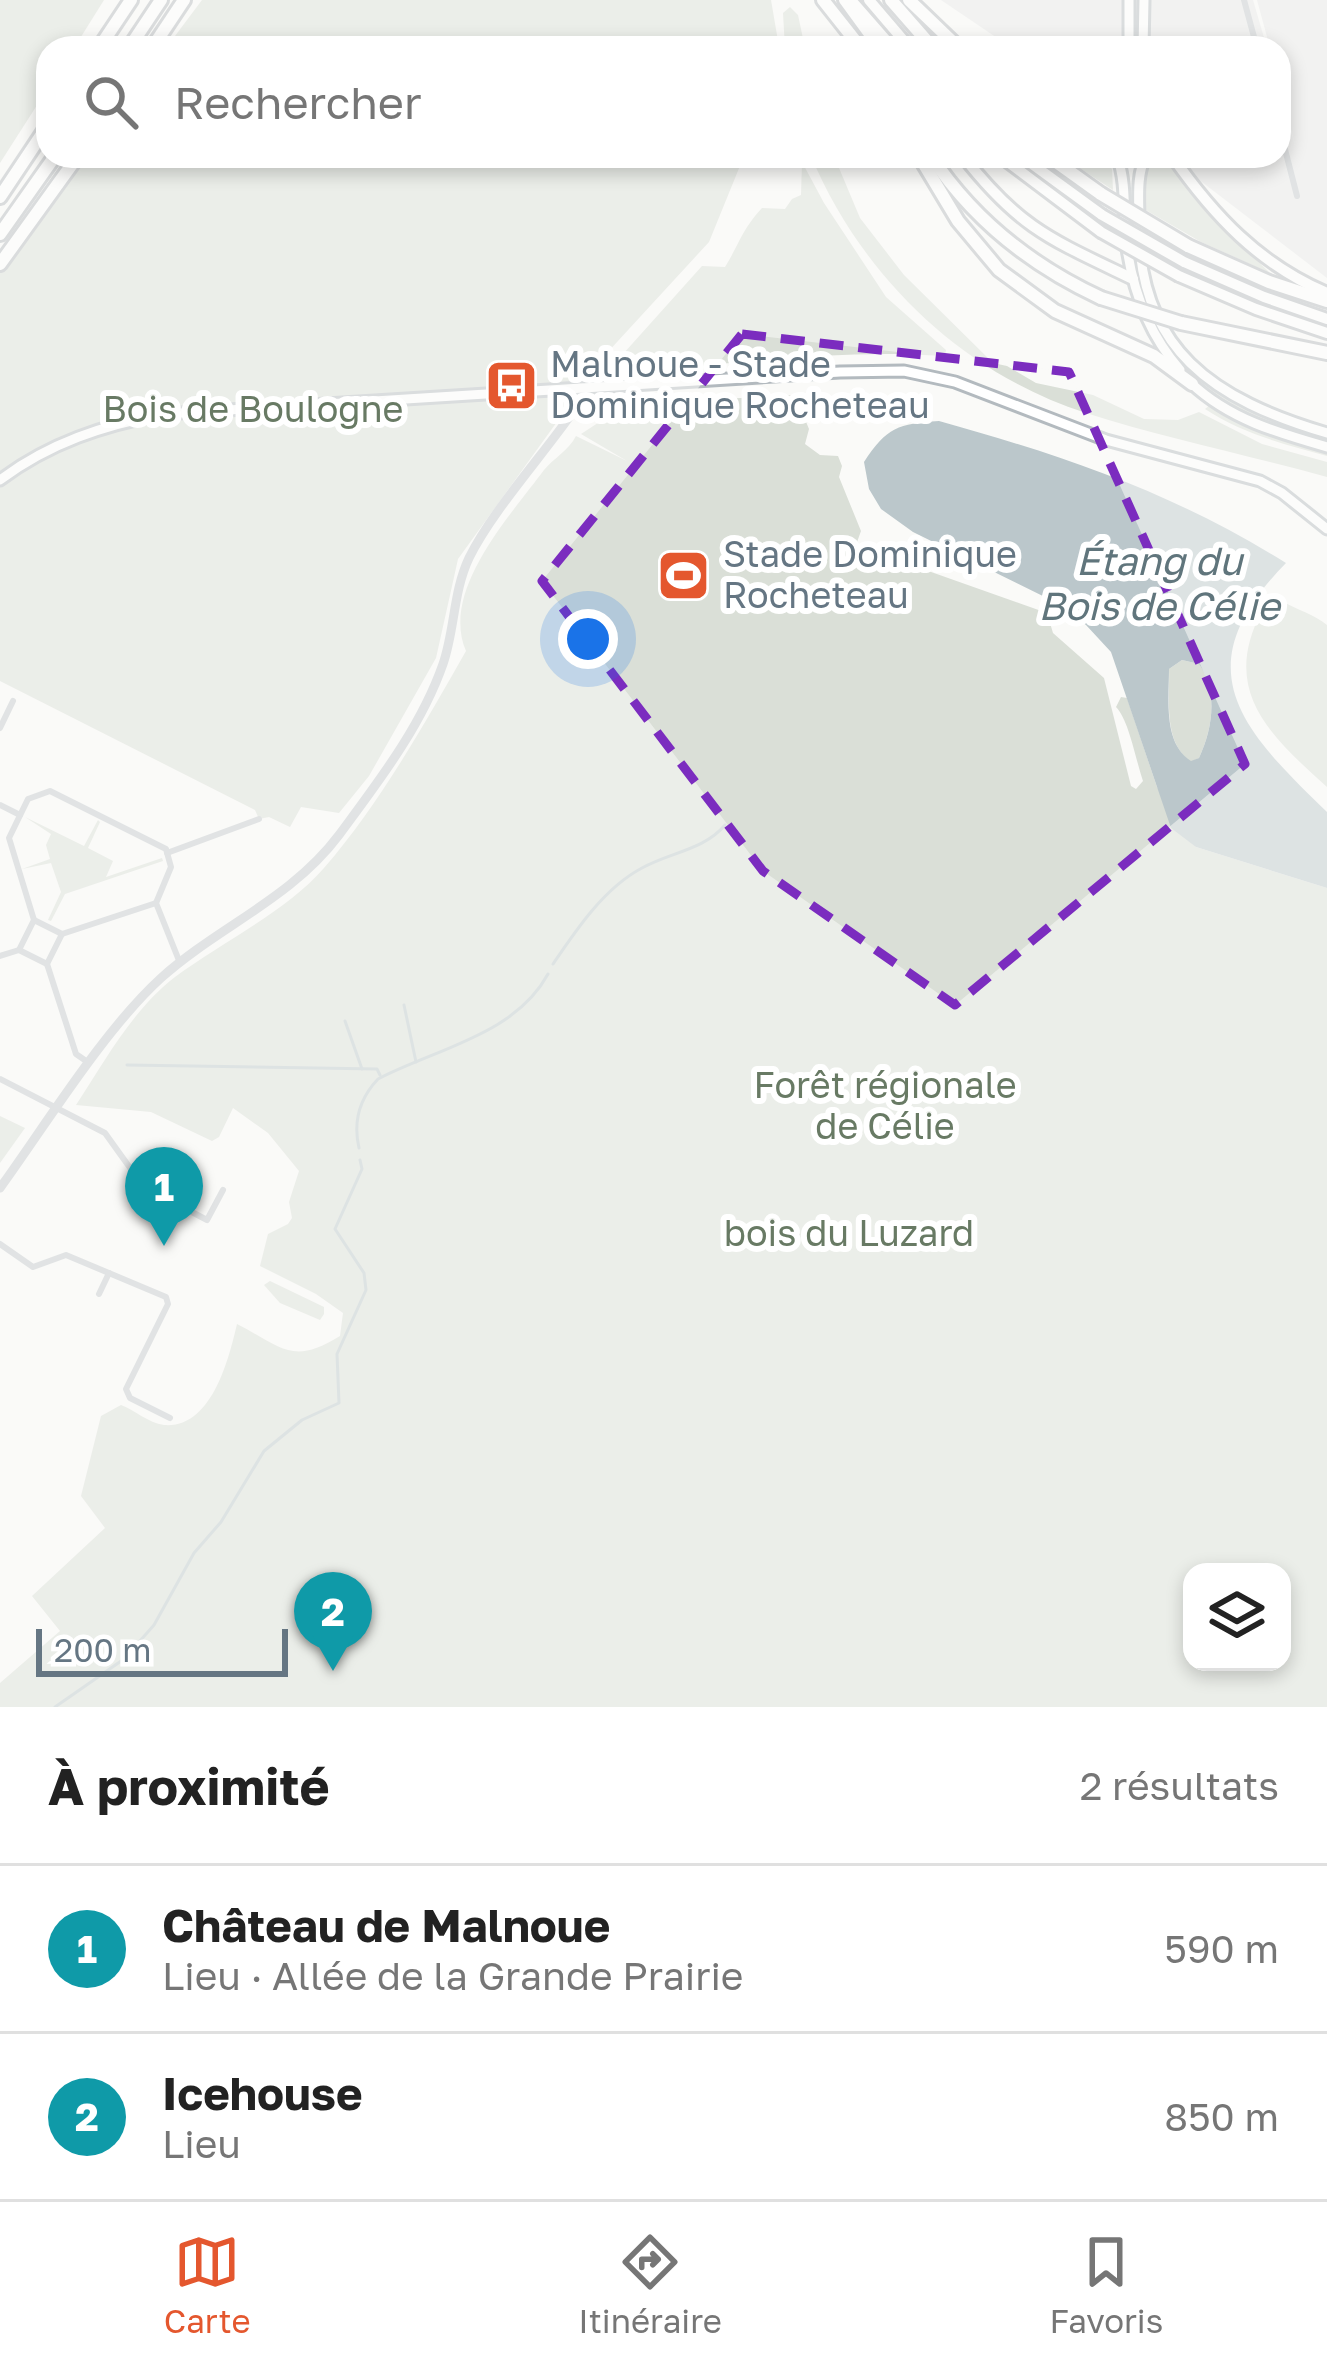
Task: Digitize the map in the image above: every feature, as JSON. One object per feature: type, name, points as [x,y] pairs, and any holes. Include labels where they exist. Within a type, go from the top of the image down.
[{"type":"highway","points":[[107,36],[131,0]]},
{"type":"highway","points":[[137,36],[161,0]]},
{"type":"highway","points":[[160,36],[184,0]]},
{"type":"highway","points":[[823,0],[852,36]]},
{"type":"highway","points":[[848,0],[871,36]]},
{"type":"highway","points":[[848,0],[882,36]]},
{"type":"highway","points":[[869,0],[900,36]]},
{"type":"highway","points":[[891,0],[922,36]]},
{"type":"highway","points":[[909,0],[946,36]]},
{"type":"highway","points":[[0,197],[36,143]]},
{"type":"highway","points":[[0,233],[46,168]]},
{"type":"highway","points":[[0,264],[69,168]]},
{"type":"highway","points":[[926,168],[958,220],[999,271],[1055,311],[1154,356],[1192,384]]},
{"type":"highway","points":[[941,168],[980,217],[1028,259],[1101,298],[1181,322],[1327,353]]},
{"type":"highway","points":[[972,168],[1002,204],[1042,235],[1133,279]]},
{"type":"highway","points":[[1016,168],[1101,232],[1180,276],[1327,333]]},
{"type":"highway","points":[[1037,168],[1102,215],[1184,262],[1327,319]]},
{"type":"highway","points":[[1065,168],[1188,246],[1269,282],[1327,297]]},
{"type":"highway","points":[[1180,168],[1202,199],[1246,245],[1327,297]]},
{"type":"main road","points":[[1129,0],[1129,36]]},
{"type":"main road","points":[[1144,0],[1144,36]]},
{"type":"main road","points":[[1121,168],[1133,279],[1153,333],[1192,384],[1250,422],[1327,447]]},
{"type":"main road","points":[[1141,168],[1138,244],[1148,289],[1166,332],[1197,371],[1221,391],[1265,413],[1327,433]]},
{"type":"main road","points":[[0,480],[64,442],[164,414],[904,371],[956,382],[1106,440],[1260,481],[1327,525]]},
{"type":"street","points":[[1244,0],[1254,36]]},
{"type":"street","points":[[1290,168],[1297,196]]},
{"type":"street","points":[[0,1188],[147,991],[309,870],[397,753],[423,712],[444,661],[457,594],[472,552],[575,409],[580,387]]},
{"type":"street","points":[[0,728],[14,701]]},
{"type":"street","points":[[20,950],[34,920],[8,844],[32,795],[50,790],[166,849],[171,867],[156,902],[180,963]]},
{"type":"street","points":[[0,805],[20,815]]},
{"type":"street","points":[[167,853],[259,819]]},
{"type":"street","points":[[90,1064],[76,1054],[47,964],[62,934],[156,902]]},
{"type":"street","points":[[34,920],[62,934]]},
{"type":"street","points":[[0,956],[20,950],[47,964]]},
{"type":"street","points":[[0,1079],[110,1136],[134,1176],[207,1220],[223,1190]]},
{"type":"street","points":[[0,1244],[33,1267],[62,1254],[166,1297],[167,1304],[125,1389],[130,1398],[170,1418]]},
{"type":"street","points":[[99,1294],[110,1274]]},
{"type":"highlighted area","points":[[742,334],[1069,372],[1245,764],[955,1005],[763,871],[542,581]]},
{"type":"shaded area","points":[[941,0],[1253,0],[1264,36],[994,36]]},
{"type":"shaded area","points":[[1257,0],[1327,0],[1327,278],[1184,168],[1291,168],[1291,132],[1295,145],[1291,36],[1267,36]]},
{"type":"green space","points":[[0,0],[104,0],[82,36],[36,36],[36,107],[0,163]]},
{"type":"green space","points":[[202,0],[771,0],[777,36],[175,36]]},
{"type":"green space","points":[[790,7],[798,15],[802,36],[784,36],[783,13]]},
{"type":"green space","name":"Bois de Boulogne","points":[[77,168],[739,168],[709,242],[606,354],[458,559],[436,658],[369,776],[339,813],[301,807],[290,827],[269,817],[259,819],[255,810],[0,681],[0,271]]},
{"type":"green space","points":[[805,168],[886,297],[946,350],[945,356],[823,356],[618,373],[615,363],[702,266],[725,267],[762,208],[785,209],[801,195]]},
{"type":"green space","points":[[817,168],[839,168],[860,218],[904,275],[993,363],[1036,383],[1093,395],[1144,419],[1178,420],[1199,412],[1262,444],[1327,462],[1327,477],[1086,413],[997,373],[920,314],[857,241]]},
{"type":"green space","points":[[1111,168],[1113,190],[1081,169]]},
{"type":"green space","points":[[1174,168],[1215,220],[1270,273],[1201,242],[1144,209],[1145,169]]},
{"type":"green space","points":[[1160,331],[1175,353],[1212,387],[1254,411],[1327,437],[1327,442],[1251,416],[1212,393],[1175,358],[1156,334]]},
{"type":"green space","name":"Forêt régionale de Célie","points":[[795,395],[809,429],[805,444],[820,455],[838,456],[842,466],[839,477],[861,531],[852,556],[869,550],[1047,613],[1053,633],[1104,678],[1131,786],[1136,789],[1143,781],[1116,707],[1121,697],[1127,698],[1157,787],[1196,847],[1327,888],[1327,1707],[0,1707],[0,1683],[60,1631],[32,1596],[105,1528],[81,1496],[101,1416],[121,1405],[158,1424],[181,1423],[195,1416],[216,1389],[237,1324],[287,1350],[310,1350],[340,1336],[343,1313],[260,1266],[268,1234],[292,1218],[289,1202],[299,1171],[268,1133],[233,1108],[219,1137],[212,1141],[151,1112],[76,1105],[120,1038],[159,991],[309,884],[364,818],[466,651],[460,628],[462,604],[482,555],[498,532],[576,436],[627,461],[581,434],[627,404]]},
{"type":"green space","points":[[1210,405],[1269,434],[1327,451],[1327,456],[1234,425],[1205,409]]},
{"type":"green space","points":[[1282,601],[1327,625],[1327,787],[1271,731],[1249,689],[1250,640],[1262,611],[1274,610]]},
{"type":"green space","points":[[1182,660],[1199,664],[1211,698],[1208,735],[1199,758],[1191,762],[1176,744],[1170,720],[1169,669]]},
{"type":"green space","points":[[25,817],[84,846],[98,820],[88,848],[113,861],[106,877],[163,861],[65,894],[51,921],[61,892],[51,863],[22,869],[50,859],[46,845],[51,834]]},
{"type":"green space","points":[[0,1116],[25,1128],[0,1163]]},
{"type":"green space","points":[[270,1281],[324,1307],[320,1320],[280,1303],[264,1285]]},
{"type":"water","name":"Étang du Bois de Célie","points":[[939,421],[1118,479],[1202,516],[1286,563],[1255,600],[1237,634],[1231,666],[1235,695],[1249,724],[1269,752],[1327,812],[1327,888],[1196,847],[1171,828],[1111,652],[1059,604],[913,532],[881,509],[869,489],[864,462],[887,434],[903,426]],"holes":[[[1182,660],[1199,664],[1209,686],[1211,710],[1204,746],[1199,758],[1191,761],[1172,732],[1169,669]]]},
{"type":"waterway","points":[[553,964],[592,911],[628,876],[707,840],[725,825]]},
{"type":"waterway","points":[[359,1148],[360,1111],[378,1079],[495,1026],[534,995],[548,974]]},
{"type":"waterway","points":[[404,1005],[416,1062]]},
{"type":"waterway","points":[[345,1021],[362,1069]]},
{"type":"waterway","points":[[127,1065],[377,1069],[380,1075]]},
{"type":"waterway","points":[[55,1707],[124,1659],[154,1625],[194,1553],[221,1522],[264,1451],[302,1420],[339,1403],[337,1354],[366,1290],[364,1273],[335,1229],[362,1169],[360,1160]]},
{"type":"place","name":"Malnoue - Stade Dominique Rocheteau","points":[[511,385]]},
{"type":"place","name":"Stade Dominique Rocheteau","points":[[684,575]]},
{"type":"place","name":"Château de Malnoue","points":[[164,1246]]},
{"type":"place","name":"Icehouse","points":[[333,1671]]},
{"type":"park label","name":"bois du Luzard","points":[[849,1233]]}]
